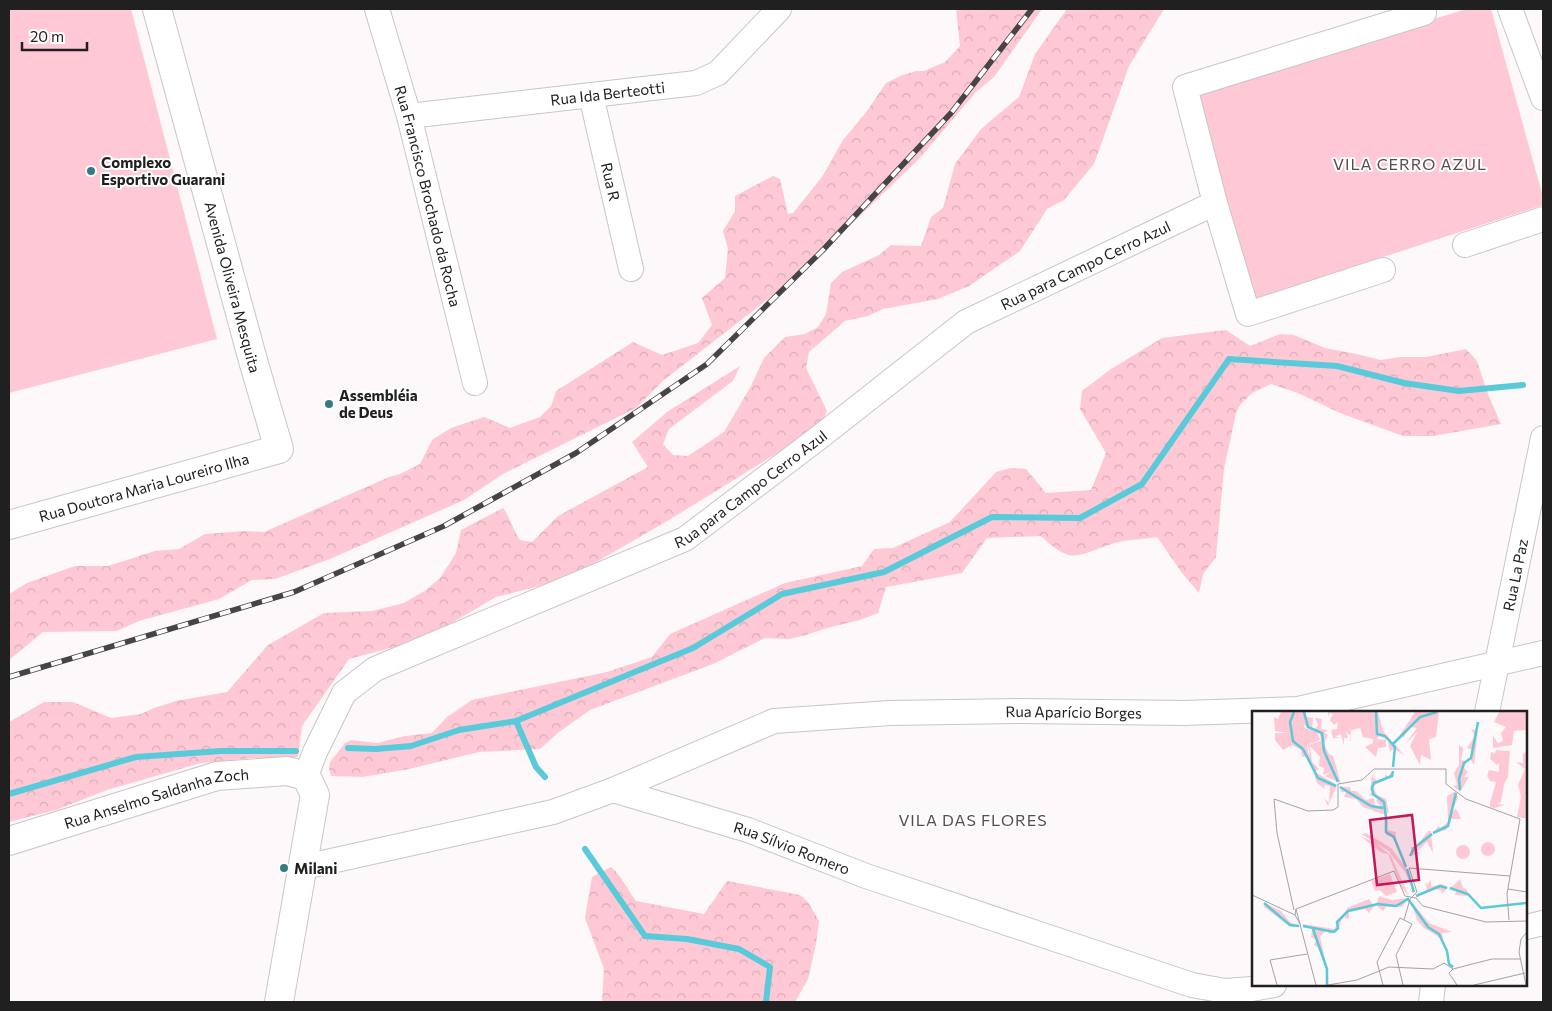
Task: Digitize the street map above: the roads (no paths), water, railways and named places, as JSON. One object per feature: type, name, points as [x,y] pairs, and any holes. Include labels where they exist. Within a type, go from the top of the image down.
[{"type":"street","name":"Avenida Oliveira Mesquita","points":[[157,9],[279,449]]},
{"type":"street","name":"Rua Francisco Brochado da Rocha","points":[[377,9],[409,116],[475,383]]},
{"type":"street","name":"Rua Ida Berteotti","points":[[409,116],[696,83],[718,73],[779,9]]},
{"type":"street","points":[[1510,9],[1543,98]]},
{"type":"street","points":[[1383,270],[1248,314],[1215,203],[1185,86],[1427,10]]},
{"type":"street","name":"Rua R","points":[[591,95],[631,269]]},
{"type":"street","name":"Rua para Campo Cerro Azul","points":[[306,776],[315,752],[344,693],[375,669],[685,539],[821,436],[966,322],[1215,203]]},
{"type":"street","points":[[1465,245],[1543,219]]},
{"type":"street","name":"Rua La Paz","points":[[1487,711],[1543,438]]},
{"type":"street","name":"Rua Doutora Maria Loureiro Ilha","points":[[9,526],[279,449]]},
{"type":"street","name":"Rua Aparício Borges","points":[[613,790],[774,721],[900,713],[1022,711],[1184,713],[1298,709],[1543,653]]},
{"type":"street","name":"Rua Anselmo Saldanha Zoch","points":[[9,841],[217,776],[287,771],[306,776]]},
{"type":"street","points":[[279,1002],[315,795],[306,776]]},
{"type":"street","points":[[304,867],[553,812],[613,790]]},
{"type":"street","name":"Rua Sílvio Romero","points":[[613,790],[748,830],[866,876],[1192,984],[1225,991],[1268,986]]},
{"type":"street","points":[[1527,927],[1543,923]]},
{"type":"street","points":[[1431,1002],[1433,986]]},
{"type":"waterway","points":[[348,748],[376,749],[411,746],[459,730],[516,721],[693,648],[782,594],[884,572],[992,517],[1080,518],[1142,484],[1229,359],[1337,366],[1404,383],[1459,391],[1523,385]]},
{"type":"waterway","points":[[516,721],[536,767],[545,777]]},
{"type":"waterway","points":[[9,794],[136,757],[221,751],[296,751]]},
{"type":"waterway","points":[[585,849],[645,936],[687,939],[739,949],[770,967],[766,1002]]},
{"type":"railway","points":[[9,677],[294,592],[444,526],[576,453],[707,364],[822,251],[951,113],[1032,9]]},
{"type":"place","name":"Complexo Esportivo Guarani","points":[[91,171]]},
{"type":"place","name":"Assembléia de Deus","points":[[329,404]]},
{"type":"place","name":"Milani","points":[[284,868]]},
{"type":"district","name":"VILA CERRO AZUL","points":[[1410,163]]},
{"type":"district","name":"VILA DAS FLORES","points":[[973,819]]}]
